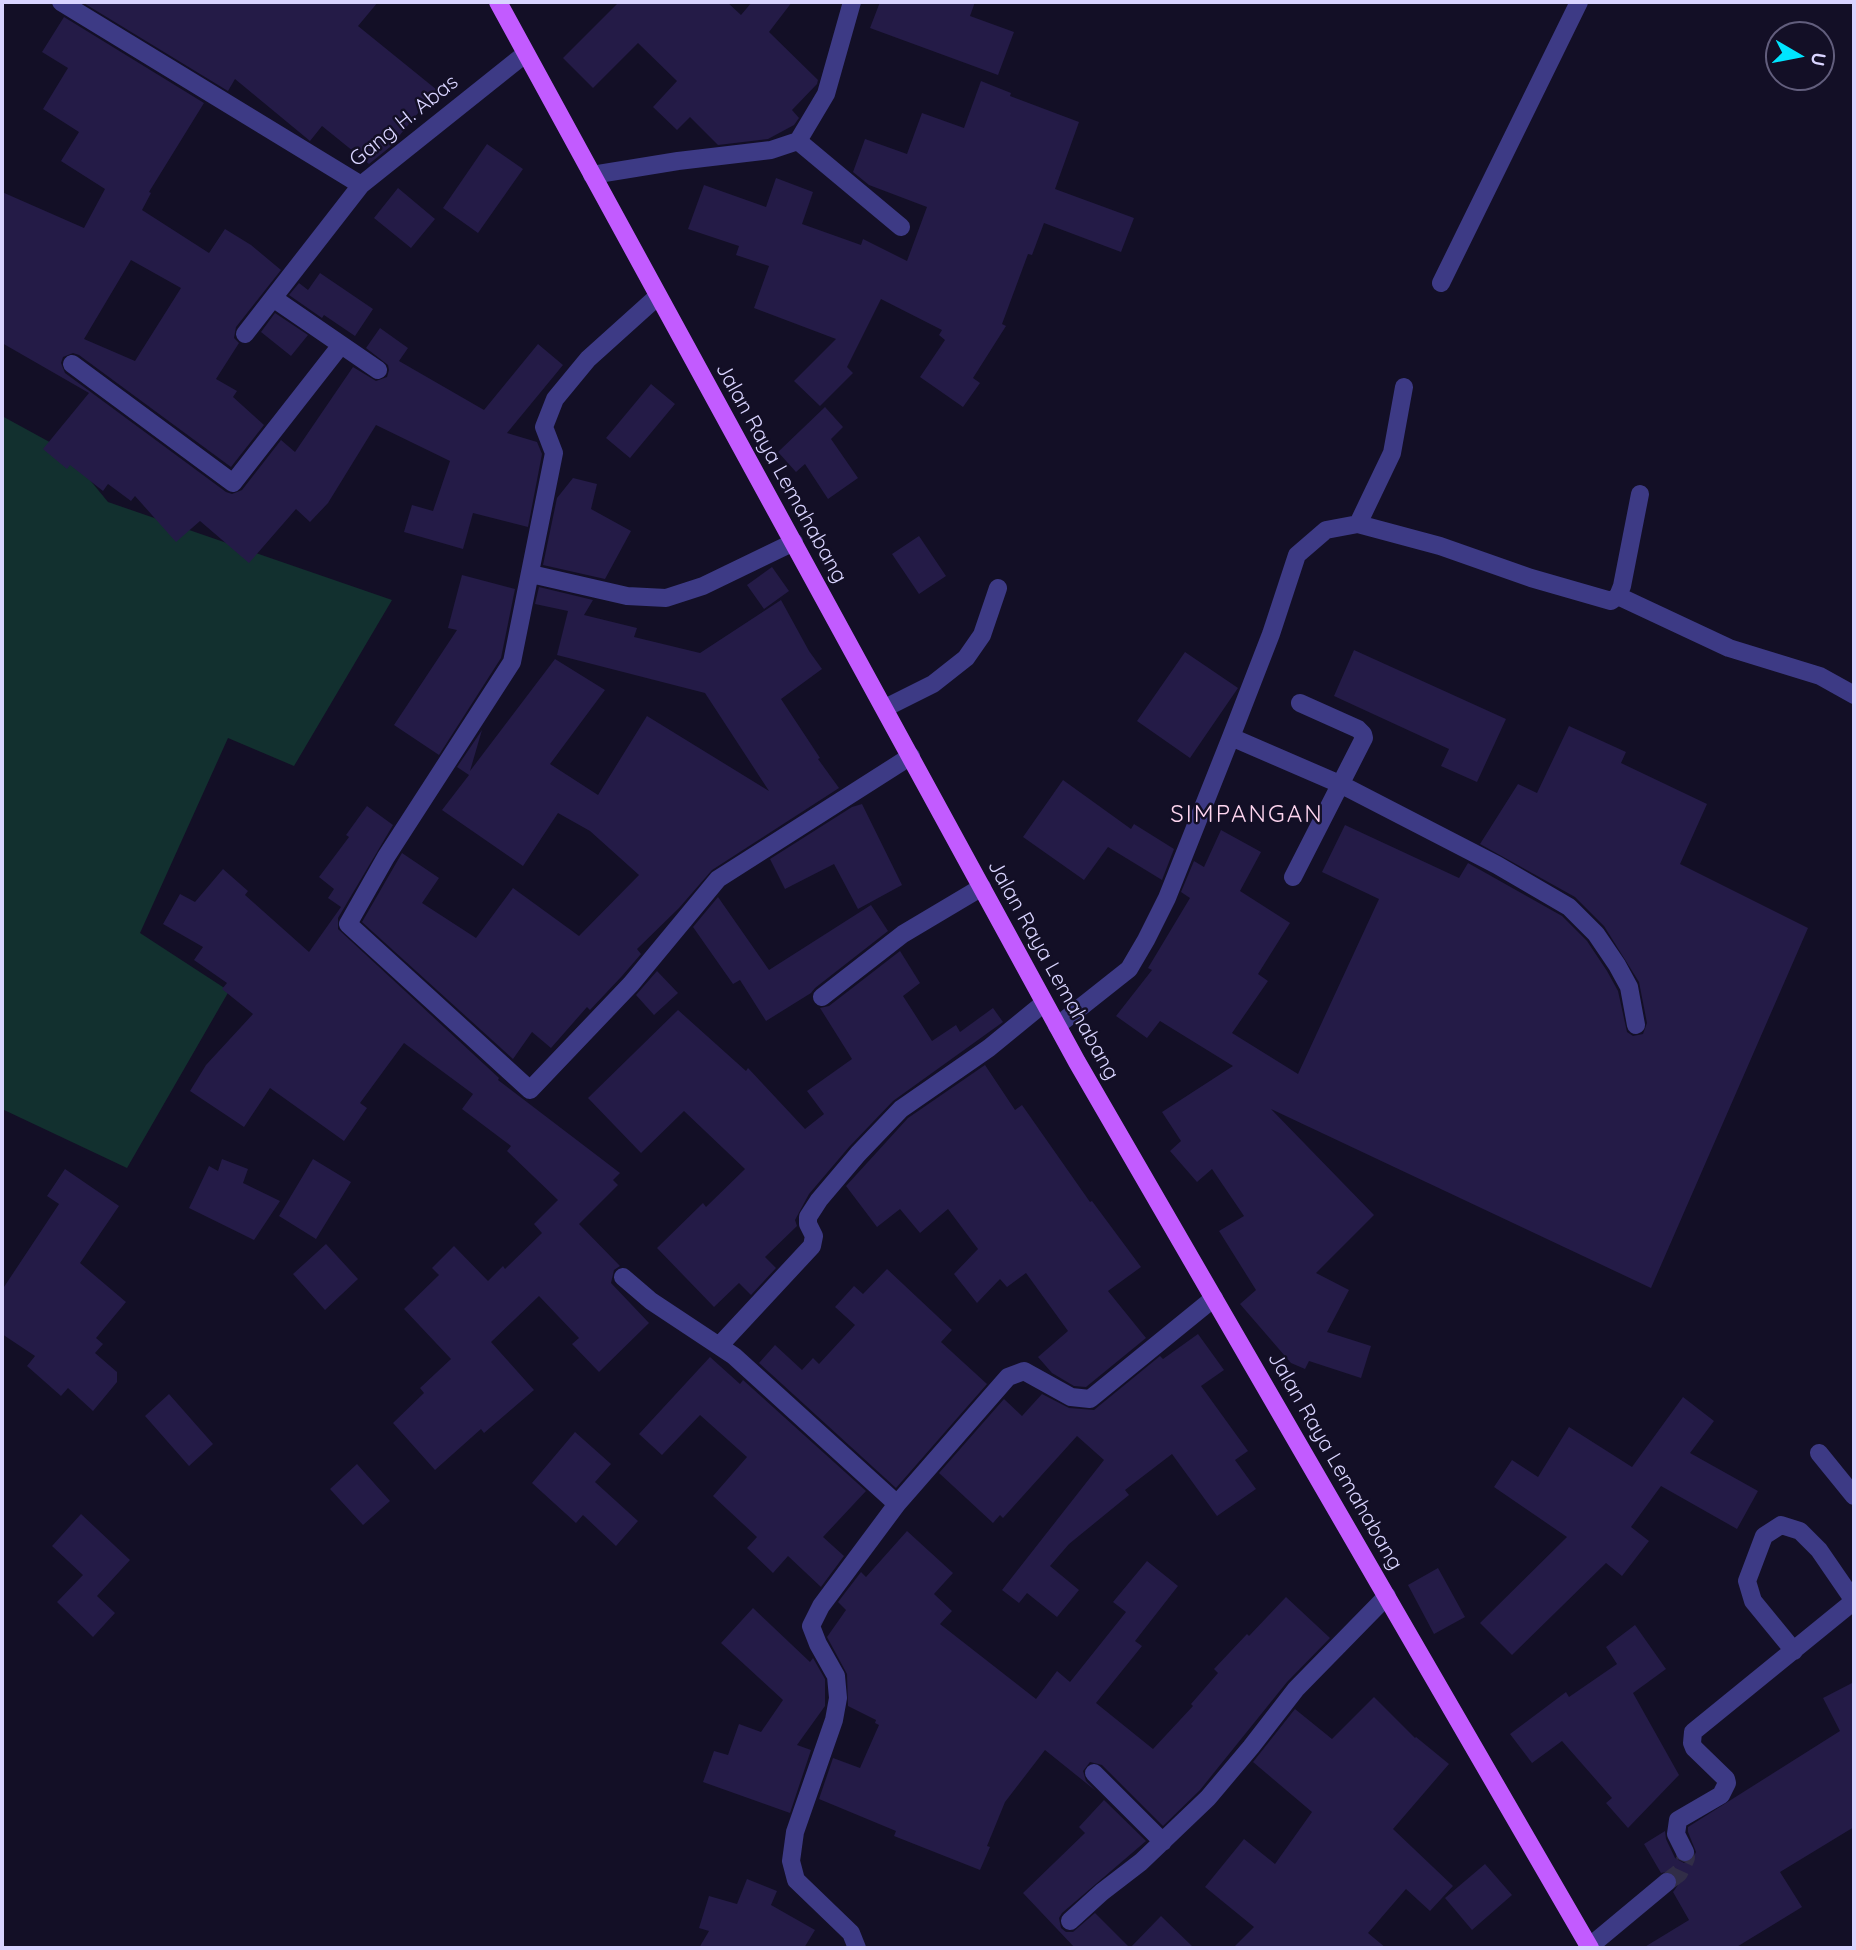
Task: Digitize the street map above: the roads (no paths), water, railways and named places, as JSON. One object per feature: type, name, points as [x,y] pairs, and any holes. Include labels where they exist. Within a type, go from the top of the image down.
[{"type":"main road","name":"Jalan Raya Lemahabang","points":[[498,2],[1044,1003],[1590,1947]]},
{"type":"street","points":[[61,2],[360,185]]},
{"type":"street","points":[[592,176],[678,161],[771,150],[798,141],[826,94],[852,2]]},
{"type":"street","points":[[1441,283],[1579,2]]},
{"type":"street","name":"Gang H. Abas","points":[[245,334],[360,185],[525,54]]},
{"type":"street","points":[[798,141],[901,227]]},
{"type":"street","points":[[659,296],[588,359],[555,399],[544,427],[554,453],[512,662],[386,857],[348,924],[530,1090],[631,984],[718,879],[911,756]]},
{"type":"street","points":[[273,298],[378,370]]},
{"type":"street","points":[[72,364],[233,483],[341,345]]},
{"type":"street","points":[[1358,524],[1392,453],[1404,387]]},
{"type":"street","points":[[1613,598],[1640,494]]},
{"type":"street","points":[[1057,1026],[1129,970],[1167,898],[1271,634],[1297,555],[1326,530],[1358,524],[1613,598],[1729,648],[1820,676],[1854,695]]},
{"type":"street","points":[[531,574],[627,596],[666,598],[703,586],[794,542]]},
{"type":"street","points":[[885,708],[933,684],[966,658],[982,635],[999,588]]},
{"type":"street","points":[[1293,877],[1363,741],[1363,734],[1300,703]]},
{"type":"street","points":[[1231,737],[1342,785],[1497,865],[1569,907],[1596,934],[1617,965],[1629,987],[1636,1025]]},
{"type":"street","points":[[822,997],[903,934],[982,887]]},
{"type":"street","points":[[719,1346],[812,1246],[814,1236],[808,1224],[808,1217],[858,1154],[901,1109],[989,1048],[1044,1003]]},
{"type":"street","points":[[624,1277],[651,1300],[734,1356],[897,1504]]},
{"type":"street","points":[[857,1948],[851,1933],[796,1880],[791,1861],[795,1832],[834,1720],[838,1698],[836,1676],[811,1626],[821,1606],[897,1504],[1008,1377],[1024,1371],[1071,1397],[1090,1399],[1214,1298]]},
{"type":"street","points":[[1819,1452],[1854,1496]]},
{"type":"street","points":[[1685,1852],[1676,1833],[1678,1820],[1721,1794],[1727,1783],[1694,1748],[1693,1731],[1794,1651],[1854,1601],[1819,1550],[1800,1531],[1781,1525],[1764,1536],[1747,1581],[1753,1601],[1794,1651]]},
{"type":"street","points":[[1070,1921],[1163,1842],[1208,1798],[1296,1689],[1387,1596]]},
{"type":"street","points":[[1094,1773],[1163,1842]]},
{"type":"street","points":[[1590,1947],[1667,1882]]},
{"type":"tunnel","points":[[1667,1882],[1679,1873],[1686,1858],[1685,1852]]},
{"type":"district","name":"SIMPANGAN","points":[[1247,815]]}]
